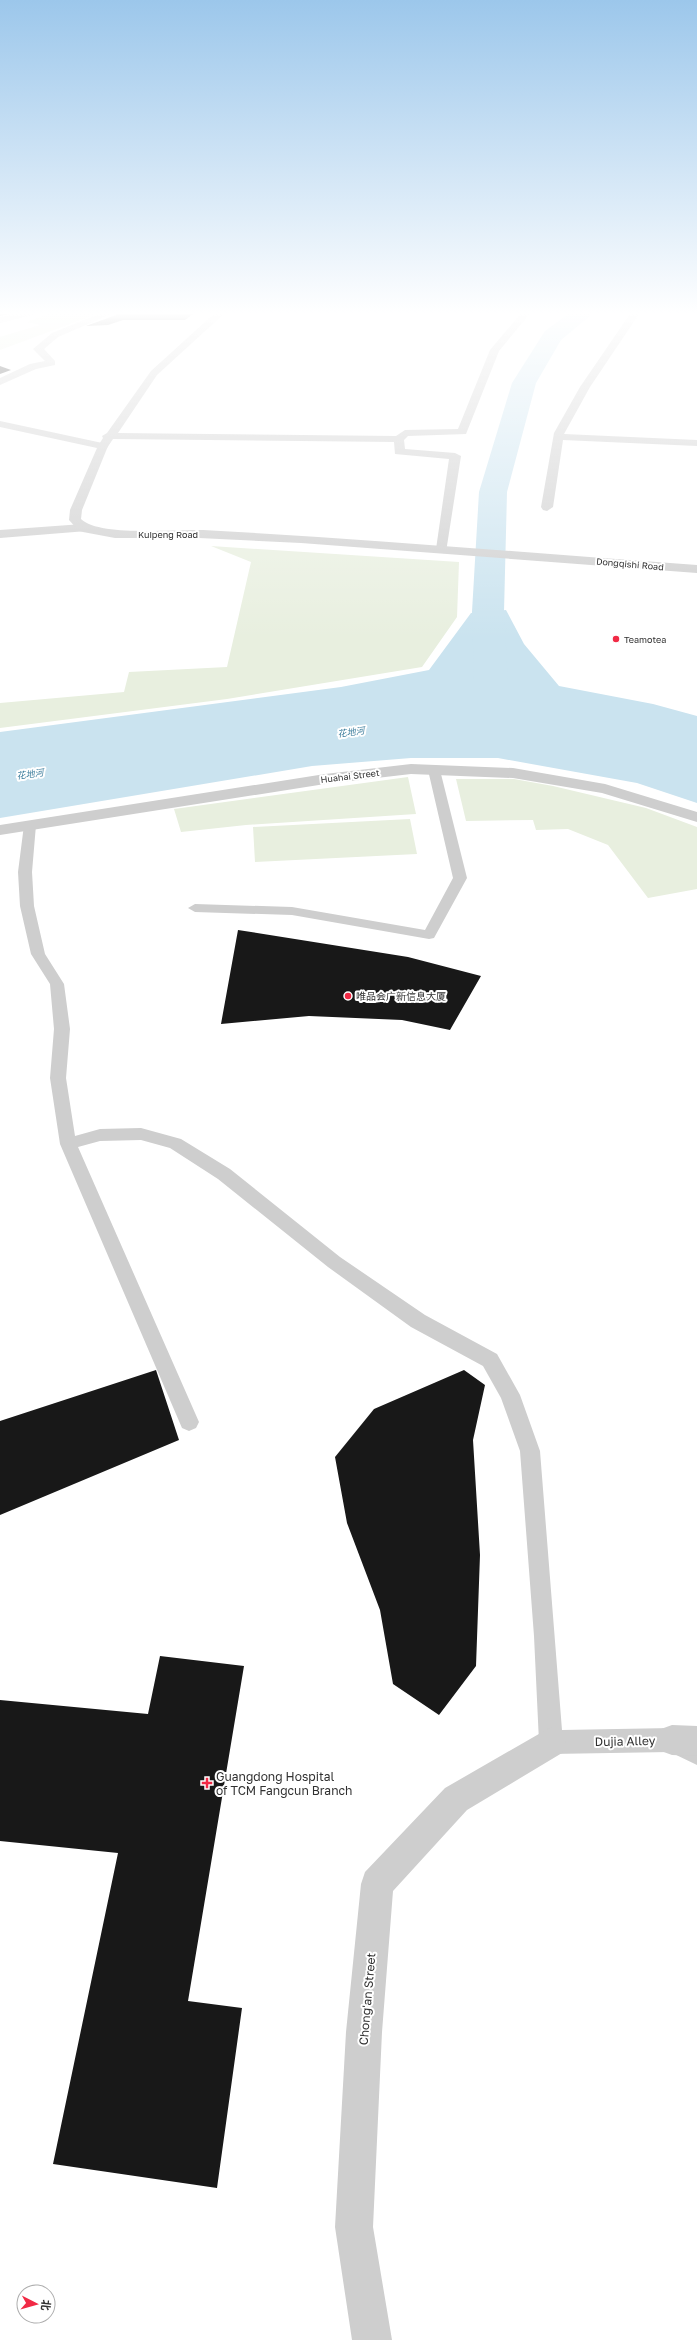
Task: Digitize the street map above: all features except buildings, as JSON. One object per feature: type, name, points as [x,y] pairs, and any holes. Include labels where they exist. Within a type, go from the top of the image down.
[{"type":"street","points":[[83,528],[75,520],[76,510],[105,441],[120,420]]},
{"type":"street","points":[[446,550],[455,456],[399,452],[399,439],[404,433],[462,432],[467,420]]},
{"type":"street","points":[[547,507],[558,437],[567,420]]},
{"type":"street","points":[[0,424],[105,441],[399,439]]},
{"type":"street","points":[[558,437],[697,443]]},
{"type":"street","name":"Kuipeng Road","points":[[0,534],[83,528],[115,534],[247,536],[564,559]]},
{"type":"street","name":"Dongqishi Road","points":[[564,559],[697,569]]},
{"type":"street","name":"Huahai Street","points":[[0,830],[325,779],[411,769],[513,773],[605,789],[697,818]]},
{"type":"street","name":"Chong'an Street","points":[[372,2340],[354,2227],[364,2032],[377,1884],[456,1799],[551,1742]]},
{"type":"lane","points":[[195,908],[292,911],[429,935],[460,878],[434,770]]},
{"type":"lane","points":[[30,825],[25,872],[27,906],[38,954],[57,984],[62,1029],[58,1078],[68,1144],[189,1422]]},
{"type":"lane","points":[[68,1144],[100,1135],[141,1134],[175,1143],[224,1174],[282,1218],[334,1262],[418,1321],[490,1360],[510,1395],[530,1451],[545,1636],[551,1742]]},
{"type":"lane","name":"Dujia Alley","points":[[551,1742],[689,1745]]},
{"type":"green space","points":[[211,546],[459,562],[457,617],[422,667],[227,699],[0,728],[0,703],[124,692],[129,672],[227,667],[251,562]]},
{"type":"green space","points":[[408,777],[416,814],[246,825],[181,832],[174,809]]},
{"type":"green space","points":[[456,779],[514,779],[553,786],[646,808],[697,827],[697,889],[648,898],[608,845],[568,829],[536,830],[533,820],[466,821]]},
{"type":"green space","points":[[410,819],[417,854],[255,862],[253,827]]},
{"type":"water","name":"花地河","points":[[506,610],[524,644],[559,686],[653,704],[697,716],[697,803],[637,783],[498,758],[411,758],[312,766],[0,818],[0,732],[341,687],[429,670],[471,613]]},
{"type":"waterway","points":[[491,681],[488,612],[493,492],[513,420]]},
{"type":"place","name":"Teamotea","points":[[616,639]]},
{"type":"place","name":"唯品会广新信息大厦","points":[[348,996]]},
{"type":"place","name":"Guangdong Hospital of TCM Fangcun Branch","points":[[207,1783]]}]
